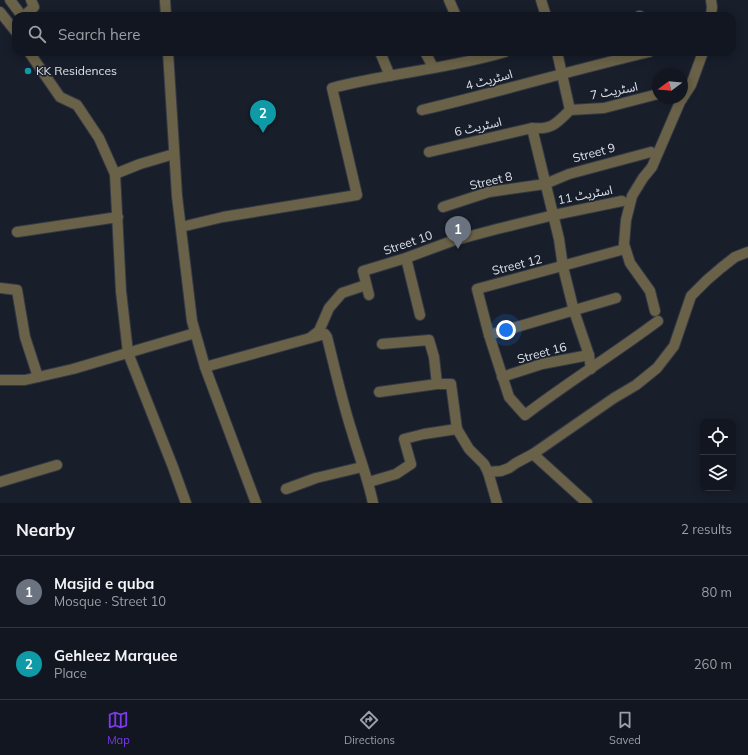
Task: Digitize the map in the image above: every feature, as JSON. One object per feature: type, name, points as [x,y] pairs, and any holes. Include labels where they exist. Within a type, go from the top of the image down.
[{"type":"street","points":[[10,0],[20,12]]},
{"type":"street","points":[[28,12],[34,7],[31,0]]},
{"type":"street","points":[[165,0],[166,12]]},
{"type":"street","points":[[449,0],[454,12]]},
{"type":"street","points":[[540,0],[544,12]]},
{"type":"street","points":[[711,0],[711,12]]},
{"type":"street","points":[[0,12],[12,24]]},
{"type":"street","points":[[33,56],[60,97],[77,105],[100,138],[115,174],[121,291],[128,353],[186,503]]},
{"type":"street","points":[[168,56],[174,154],[192,321],[205,367],[256,503]]},
{"type":"street","points":[[382,56],[390,76]]},
{"type":"street","points":[[428,56],[433,67]]},
{"type":"street","points":[[181,227],[223,217],[357,195],[332,88],[433,67],[475,56]]},
{"type":"street","points":[[558,56],[570,110],[555,125],[543,129],[532,128],[554,215],[563,267],[574,311],[589,355],[590,369]]},
{"type":"street","name":"اسٹریٹ 4","points":[[422,110],[479,97],[562,73],[632,56]]},
{"type":"street","points":[[655,311],[650,292],[630,263],[624,244],[626,220],[632,196],[652,167],[680,102],[691,85],[702,56]]},
{"type":"street","name":"اسٹریٹ 7","points":[[570,110],[604,108],[652,96]]},
{"type":"street","name":"اسٹریٹ 6","points":[[428,152],[532,128]]},
{"type":"street","name":"Street 9","points":[[545,184],[569,174],[651,152]]},
{"type":"street","points":[[115,174],[140,164],[174,154]]},
{"type":"street","name":"Street 8","points":[[443,207],[489,192],[545,184]]},
{"type":"street","name":"اسٹریٹ 11","points":[[554,215],[622,201]]},
{"type":"street","name":"Street 10","points":[[309,339],[319,331],[329,308],[342,293],[368,290],[363,271],[406,258],[452,241],[554,215]]},
{"type":"street","points":[[17,232],[118,217]]},
{"type":"street","name":"Street 12","points":[[489,335],[477,289],[563,267],[621,250]]},
{"type":"street","points":[[488,472],[501,471],[509,468],[533,454],[614,398],[636,385],[657,368],[674,346],[691,296],[735,257],[748,252]]},
{"type":"street","points":[[406,258],[420,315]]},
{"type":"street","points":[[0,288],[17,290],[25,337],[38,377]]},
{"type":"street","points":[[616,298],[489,335],[509,397],[525,415],[569,382],[625,346],[658,322]]},
{"type":"street","points":[[0,380],[25,380],[73,369],[195,333]]},
{"type":"street","points":[[205,367],[325,334],[373,503]]},
{"type":"street","points":[[382,344],[429,340],[434,357],[437,384]]},
{"type":"street","name":"Street 16","points":[[502,377],[542,364],[589,355]]},
{"type":"street","points":[[379,392],[437,384],[451,384],[457,429],[469,450],[484,464],[488,472],[497,503]]},
{"type":"street","points":[[368,482],[396,474],[411,464],[404,439],[424,434],[457,429]]},
{"type":"street","points":[[533,454],[587,503]]},
{"type":"street","points":[[0,482],[57,465]]},
{"type":"street","points":[[286,489],[316,478],[362,467]]},
{"type":"place","name":"KK Residences","points":[[28,71]]},
{"type":"place","name":"Gehleez Marquee","points":[[263,133]]},
{"type":"place","name":"Masjid e quba","points":[[458,249]]}]
